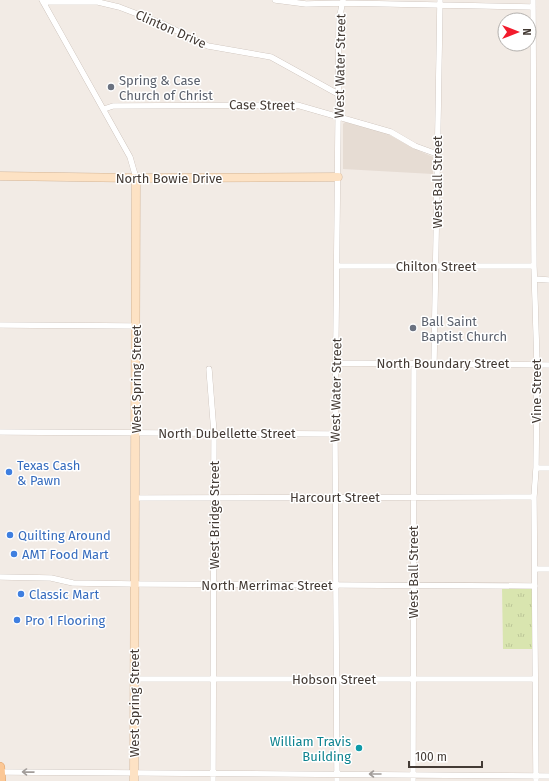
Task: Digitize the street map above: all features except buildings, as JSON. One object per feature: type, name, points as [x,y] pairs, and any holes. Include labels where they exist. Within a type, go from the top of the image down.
[{"type":"main road","points":[[0,767],[0,781]]},
{"type":"street","points":[[275,0],[306,4],[342,1],[533,7]]},
{"type":"street","name":"Vine Street","points":[[534,0],[534,266],[537,364],[536,468],[534,497],[536,569],[536,778]]},
{"type":"street","name":"Clinton Drive","points":[[42,1],[98,2],[119,8],[161,22],[208,46],[271,57],[338,94]]},
{"type":"street","name":"West Spring Street","points":[[42,1],[130,157],[136,178],[134,777]]},
{"type":"street","name":"West Water Street","points":[[337,781],[335,434],[338,266],[339,20],[342,1]]},
{"type":"street","name":"West Ball Street","points":[[434,364],[437,266],[437,154],[440,3]]},
{"type":"street","name":"Case Street","points":[[104,109],[113,106],[296,105],[391,132],[414,146],[437,154]]},
{"type":"street","name":"North Bowie Drive","points":[[0,176],[136,178],[338,177]]},
{"type":"street","name":"Chilton Street","points":[[338,266],[534,266]]},
{"type":"street","points":[[535,280],[549,280]]},
{"type":"street","points":[[0,325],[136,326]]},
{"type":"street","name":"North Boundary Street","points":[[337,363],[549,365]]},
{"type":"street","name":"West Ball Street","points":[[413,781],[414,363]]},
{"type":"street","name":"West Bridge Street","points":[[209,369],[214,433],[213,781]]},
{"type":"street","name":"North Dubellette Street","points":[[0,432],[335,434]]},
{"type":"street","points":[[536,468],[549,468]]},
{"type":"street","name":"Harcourt Street","points":[[135,498],[534,497]]},
{"type":"street","points":[[536,569],[549,569]]},
{"type":"street","name":"North Merrimac Street","points":[[0,577],[51,578],[73,583],[535,586]]},
{"type":"street","name":"Hobson Street","points":[[134,679],[535,679]]},
{"type":"street","points":[[0,772],[134,777],[213,773],[413,774],[536,778],[549,776]]},
{"type":"shaded area","points":[[345,122],[386,133],[433,157],[433,174],[343,169],[343,124]]},
{"type":"green space","points":[[502,587],[532,589],[532,649],[503,649]]},
{"type":"place","name":"Spring & Case Church of Christ","points":[[111,87]]},
{"type":"place","name":"Ball Saint Baptist Church","points":[[413,328]]},
{"type":"place","name":"Texas Cash & Pawn","points":[[9,472]]},
{"type":"place","name":"Quilting Around","points":[[10,535]]},
{"type":"place","name":"AMT Food Mart","points":[[14,554]]},
{"type":"place","name":"Classic Mart","points":[[21,594]]},
{"type":"place","name":"Pro 1 Flooring","points":[[17,620]]},
{"type":"place","name":"William Travis Building","points":[[359,748]]}]
